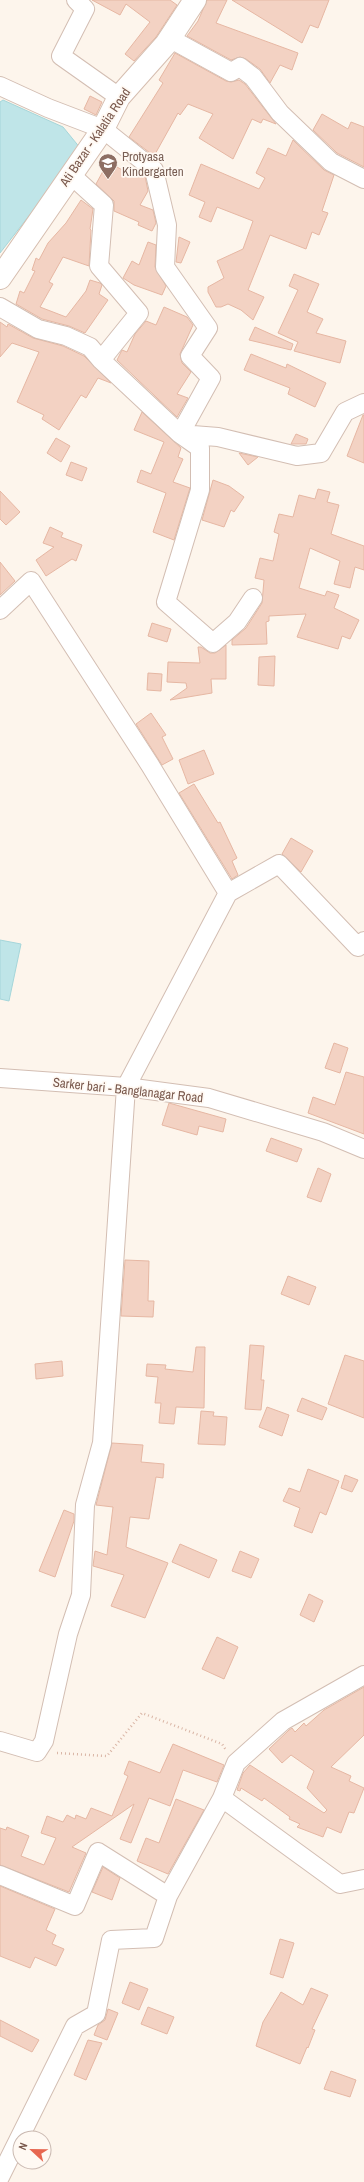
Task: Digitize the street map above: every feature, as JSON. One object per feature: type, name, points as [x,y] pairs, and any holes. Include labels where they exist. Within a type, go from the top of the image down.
[{"type":"main road","name":"Ati Bazar - Kalatia Road","points":[[0,278],[103,128],[119,97],[166,44],[195,0]]},
{"type":"street","points":[[76,0],[85,10],[61,56],[119,97]]},
{"type":"street","points":[[169,38],[232,72],[240,67],[253,77],[280,113],[331,162],[364,179]]},
{"type":"street","points":[[0,86],[48,108],[103,128],[154,170],[167,225],[165,267],[208,328],[190,356],[211,378],[180,434]]},
{"type":"street","points":[[71,175],[104,205],[99,266],[139,313],[101,360]]},
{"type":"street","points":[[0,307],[38,329],[66,336],[90,347],[101,360],[180,434],[200,448],[200,490],[166,602],[213,643],[237,622],[253,598]]},
{"type":"street","points":[[180,434],[218,437],[297,456],[321,453],[345,412],[364,403]]},
{"type":"street","points":[[0,610],[31,581],[150,765],[228,893]]},
{"type":"street","points":[[0,1741],[37,1752],[44,1741],[68,1634],[81,1595],[85,1505],[102,1443],[126,1087],[228,893],[279,864],[358,947],[364,941]]},
{"type":"street","name":"Sarker bari - Banglanagar Road","points":[[0,1078],[126,1087],[209,1098],[322,1132],[364,1149]]},
{"type":"street","points":[[0,2177],[75,2026],[96,2014],[111,1940],[154,1938],[168,1896],[222,1798],[236,1763],[283,1721],[364,1675]]},
{"type":"street","points":[[222,1798],[340,1884],[364,1880]]},
{"type":"street","points":[[0,1875],[75,1906],[98,1852],[168,1896]]},
{"type":"path","points":[[37,1752],[107,1756],[142,1713],[222,1744],[236,1763]]},
{"type":"water","points":[[3,100],[63,127],[81,149],[0,253],[0,102]]},
{"type":"water","points":[[0,940],[21,944],[9,1001],[0,999]]},
{"type":"building","points":[[92,0],[170,0],[177,5],[156,37],[134,61],[125,54],[150,22],[126,4],[120,15]]},
{"type":"building","points":[[207,0],[227,0],[216,23],[298,53],[292,70],[280,65],[270,83],[260,69],[246,59],[240,57],[231,60],[187,36],[198,21]]},
{"type":"building","points":[[232,0],[329,0],[318,28],[310,25],[302,43]]},
{"type":"building","points":[[175,53],[226,81],[231,82],[239,80],[245,84],[276,124],[263,119],[261,123],[252,119],[233,159],[199,138],[213,114],[188,104],[180,115],[178,113],[154,156],[129,137],[163,83],[159,80]]},
{"type":"building","points":[[90,96],[102,102],[96,115],[84,109]]},
{"type":"building","points":[[322,114],[348,129],[351,122],[364,127],[364,167],[337,153],[313,130]]},
{"type":"building","points":[[293,140],[324,170],[334,175],[322,211],[328,213],[319,235],[312,232],[306,249],[270,235],[248,290],[264,297],[253,320],[241,310],[228,304],[221,307],[216,307],[208,292],[208,287],[224,278],[217,261],[243,249],[253,221],[217,207],[211,222],[199,217],[205,202],[189,195],[201,164],[259,189],[265,178],[256,173],[268,148],[286,156]]},
{"type":"building","points":[[108,162],[133,176],[137,171],[145,176],[148,191],[140,205],[153,210],[156,223],[152,231],[138,225],[139,222],[114,211],[114,201],[96,184]]},
{"type":"building","points":[[81,200],[93,209],[90,229],[89,266],[63,257],[49,282],[53,284],[40,307],[66,317],[86,291],[90,280],[100,283],[102,285],[99,294],[108,300],[85,333],[69,326],[42,319],[16,304],[20,291],[24,293],[35,271],[32,270],[36,258],[39,260],[48,243],[66,223]]},
{"type":"building","points":[[179,237],[190,242],[181,263],[176,262]]},
{"type":"building","points":[[148,242],[156,245],[155,267],[166,286],[162,295],[134,285],[123,278],[132,261],[139,265]]},
{"type":"building","points":[[294,274],[319,284],[307,312],[323,319],[316,333],[346,341],[340,363],[294,351],[298,342],[278,333],[298,290],[289,286]]},
{"type":"building","points":[[164,307],[187,317],[193,325],[180,354],[182,363],[191,372],[177,394],[188,398],[177,417],[117,360],[122,350],[127,352],[135,334],[146,321],[156,325]]},
{"type":"building","points":[[0,322],[7,327],[8,324],[33,338],[63,346],[84,356],[111,383],[98,378],[86,398],[81,395],[59,430],[42,419],[44,415],[17,402],[39,352],[12,343],[0,357]]},
{"type":"building","points":[[255,327],[293,344],[291,350],[249,340]]},
{"type":"building","points":[[251,354],[286,368],[287,364],[326,383],[315,407],[288,394],[290,388],[244,370]]},
{"type":"building","points":[[142,412],[181,448],[178,457],[183,459],[173,482],[190,488],[174,540],[153,532],[166,493],[137,482],[141,470],[151,474],[164,442],[134,430]]},
{"type":"building","points":[[364,415],[364,463],[347,456]]},
{"type":"building","points":[[296,434],[308,439],[306,444],[291,444]]},
{"type":"building","points":[[56,438],[70,446],[61,462],[47,453]]},
{"type":"building","points":[[239,453],[258,457],[248,465]]},
{"type":"building","points":[[71,462],[87,468],[82,481],[66,475]]},
{"type":"building","points":[[213,480],[229,486],[244,497],[234,512],[231,510],[224,527],[202,520]]},
{"type":"building","points":[[318,489],[330,492],[327,502],[339,505],[331,534],[364,546],[364,570],[355,567],[350,588],[334,584],[340,561],[310,548],[299,588],[325,596],[327,591],[339,595],[334,608],[359,620],[350,639],[342,636],[338,649],[297,637],[306,614],[269,616],[269,621],[266,622],[267,644],[232,645],[232,640],[246,628],[262,603],[264,580],[255,578],[260,558],[273,561],[279,534],[274,532],[279,514],[293,517],[299,495],[315,499]]},
{"type":"building","points":[[0,491],[20,512],[6,525],[0,519]]},
{"type":"building","points":[[50,527],[63,533],[61,537],[82,545],[76,561],[72,559],[46,576],[36,560],[54,547],[43,543]]},
{"type":"building","points":[[0,562],[15,581],[0,595]]},
{"type":"building","points":[[152,623],[171,629],[167,642],[148,636]]},
{"type":"building","points":[[226,645],[226,679],[211,679],[212,693],[170,700],[187,688],[186,683],[167,682],[168,662],[200,663],[198,647],[201,647],[210,653],[215,653]]},
{"type":"building","points":[[275,656],[274,686],[258,685],[259,657]]},
{"type":"building","points":[[148,673],[162,674],[161,691],[147,690]]},
{"type":"building","points":[[151,713],[166,735],[162,737],[173,759],[162,765],[136,724]]},
{"type":"building","points":[[204,750],[214,774],[188,784],[179,760]]},
{"type":"building","points":[[194,784],[218,823],[220,822],[237,858],[232,861],[238,875],[232,879],[179,793]]},
{"type":"building","points":[[291,838],[313,851],[301,872],[282,854]]},
{"type":"building","points":[[334,1043],[348,1048],[340,1073],[325,1068]]},
{"type":"building","points":[[346,1072],[364,1077],[364,1134],[308,1113],[313,1097],[335,1105]]},
{"type":"building","points":[[169,1103],[226,1119],[223,1132],[199,1126],[197,1135],[162,1125]]},
{"type":"building","points":[[271,1138],[302,1149],[297,1162],[266,1151]]},
{"type":"building","points":[[318,1168],[331,1174],[321,1202],[307,1197]]},
{"type":"building","points":[[125,1260],[149,1261],[148,1301],[154,1301],[153,1317],[121,1316]]},
{"type":"building","points":[[288,1276],[316,1287],[309,1305],[281,1294]]},
{"type":"building","points":[[250,1345],[264,1346],[261,1380],[264,1380],[261,1410],[245,1409]]},
{"type":"building","points":[[196,1347],[205,1347],[204,1408],[176,1407],[174,1424],[159,1423],[161,1403],[155,1403],[158,1377],[146,1376],[147,1364],[166,1365],[165,1369],[193,1372]]},
{"type":"building","points":[[345,1355],[364,1361],[364,1418],[328,1404]]},
{"type":"building","points":[[62,1361],[63,1376],[36,1379],[35,1364]]},
{"type":"building","points":[[302,1398],[327,1408],[322,1420],[297,1411]]},
{"type":"building","points":[[267,1407],[289,1415],[282,1436],[259,1427]]},
{"type":"building","points":[[201,1411],[214,1412],[213,1416],[227,1417],[225,1445],[198,1444]]},
{"type":"building","points":[[112,1443],[143,1445],[141,1462],[164,1464],[163,1478],[156,1477],[149,1519],[130,1517],[126,1547],[168,1563],[145,1618],[111,1606],[124,1575],[93,1566],[95,1551],[107,1555],[113,1507],[96,1505]]},
{"type":"building","points":[[308,1469],[339,1481],[326,1515],[320,1512],[312,1533],[294,1526],[300,1508],[283,1501],[289,1488],[300,1492]]},
{"type":"building","points":[[345,1475],[358,1480],[352,1492],[341,1488]]},
{"type":"building","points":[[64,1510],[74,1514],[74,1521],[55,1577],[39,1571]]},
{"type":"building","points":[[180,1544],[217,1560],[209,1578],[172,1562]]},
{"type":"building","points":[[240,1551],[259,1559],[251,1578],[232,1571]]},
{"type":"building","points":[[309,1594],[323,1601],[314,1622],[300,1615]]},
{"type":"building","points":[[217,1637],[238,1647],[224,1679],[202,1669]]},
{"type":"building","points":[[364,1687],[364,1735],[331,1767],[351,1776],[349,1781],[364,1788],[354,1813],[349,1812],[341,1833],[327,1827],[323,1837],[297,1827],[300,1824],[289,1819],[290,1817],[264,1798],[262,1801],[241,1788],[240,1791],[237,1790],[243,1773],[250,1765],[324,1813],[327,1810],[307,1788],[314,1771],[291,1755],[282,1763],[269,1749],[292,1728],[295,1732],[304,1723],[306,1726],[324,1710]]},
{"type":"building","points":[[173,1744],[224,1765],[217,1782],[183,1770],[170,1806],[149,1798],[131,1843],[120,1839],[134,1804],[72,1847],[86,1853],[69,1892],[0,1865],[0,1828],[6,1830],[7,1827],[29,1836],[21,1856],[44,1865],[56,1838],[41,1833],[47,1816],[63,1822],[67,1815],[75,1819],[76,1815],[86,1819],[91,1808],[112,1816],[128,1776],[124,1774],[129,1761],[160,1773]]},
{"type":"building","points":[[176,1799],[204,1810],[168,1874],[137,1861],[146,1838],[159,1843]]},
{"type":"building","points":[[103,1867],[120,1878],[112,1900],[92,1892]]},
{"type":"building","points":[[0,1886],[55,1909],[46,1930],[56,1935],[52,1944],[64,1949],[56,1966],[35,1957],[30,1968],[0,1956]]},
{"type":"building","points":[[280,1939],[294,1943],[283,1978],[270,1974]]},
{"type":"building","points":[[130,1982],[148,1989],[139,2010],[122,2003]]},
{"type":"building","points":[[311,1988],[328,1995],[312,2029],[315,2030],[300,2064],[256,2046],[263,2022],[281,1992],[303,2005]]},
{"type":"building","points":[[148,2007],[174,2017],[167,2034],[141,2024]]},
{"type":"building","points":[[108,2009],[118,2013],[107,2040],[94,2035],[98,2025],[105,2020]]},
{"type":"building","points":[[0,2020],[39,2040],[32,2052],[0,2036]]},
{"type":"building","points":[[88,2040],[102,2043],[86,2080],[74,2075]]},
{"type":"building","points":[[331,2071],[356,2080],[350,2097],[324,2089]]},
{"type":"place","name":"Protyasa Kindergarten","points":[[108,180]]}]
